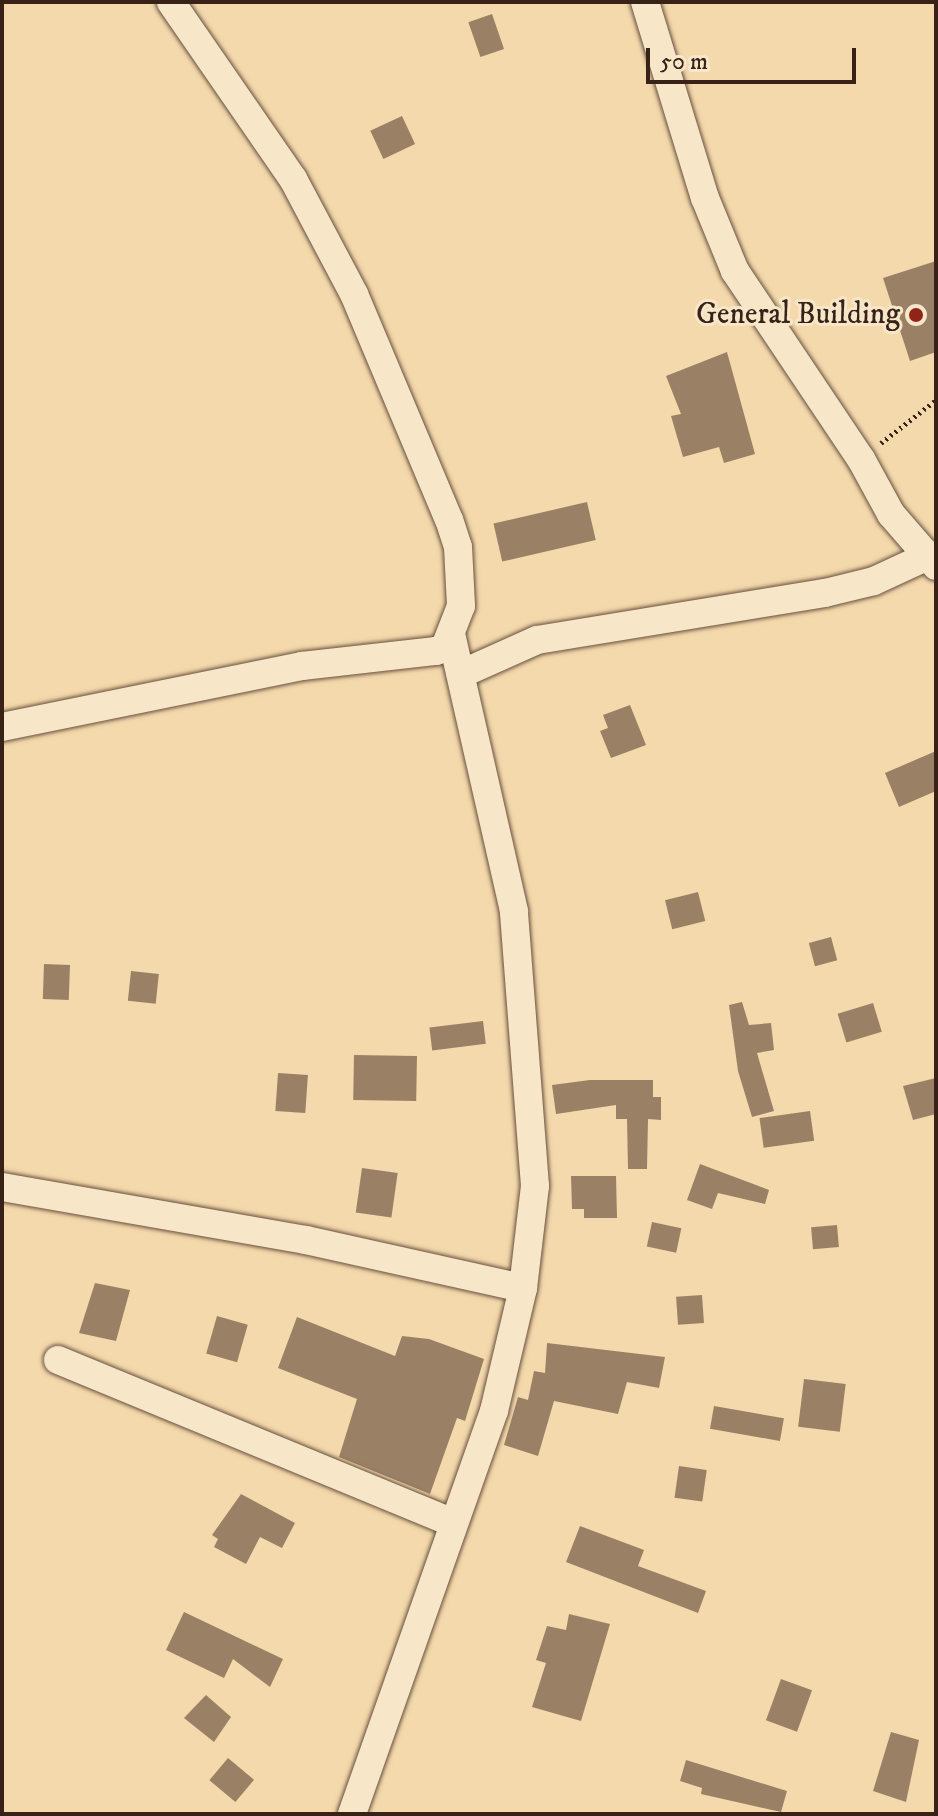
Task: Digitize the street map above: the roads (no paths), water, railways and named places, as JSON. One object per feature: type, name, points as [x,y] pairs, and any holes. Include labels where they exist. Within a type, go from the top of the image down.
[{"type":"street","points":[[2,727],[288,669],[436,651],[445,647],[461,606],[458,547],[377,343],[293,179],[171,2]]},
{"type":"street","points":[[461,674],[537,640],[825,593],[874,581],[933,561],[891,514],[861,459],[735,271],[701,185],[645,2]]},
{"type":"street","points":[[352,1814],[501,1387],[523,1288],[535,1186],[528,1040],[514,911],[451,634]]},
{"type":"street","points":[[2,1187],[306,1240],[523,1288]]},
{"type":"street","points":[[58,1360],[454,1523]]},
{"type":"place","name":"General Building","points":[[916,315]]}]
